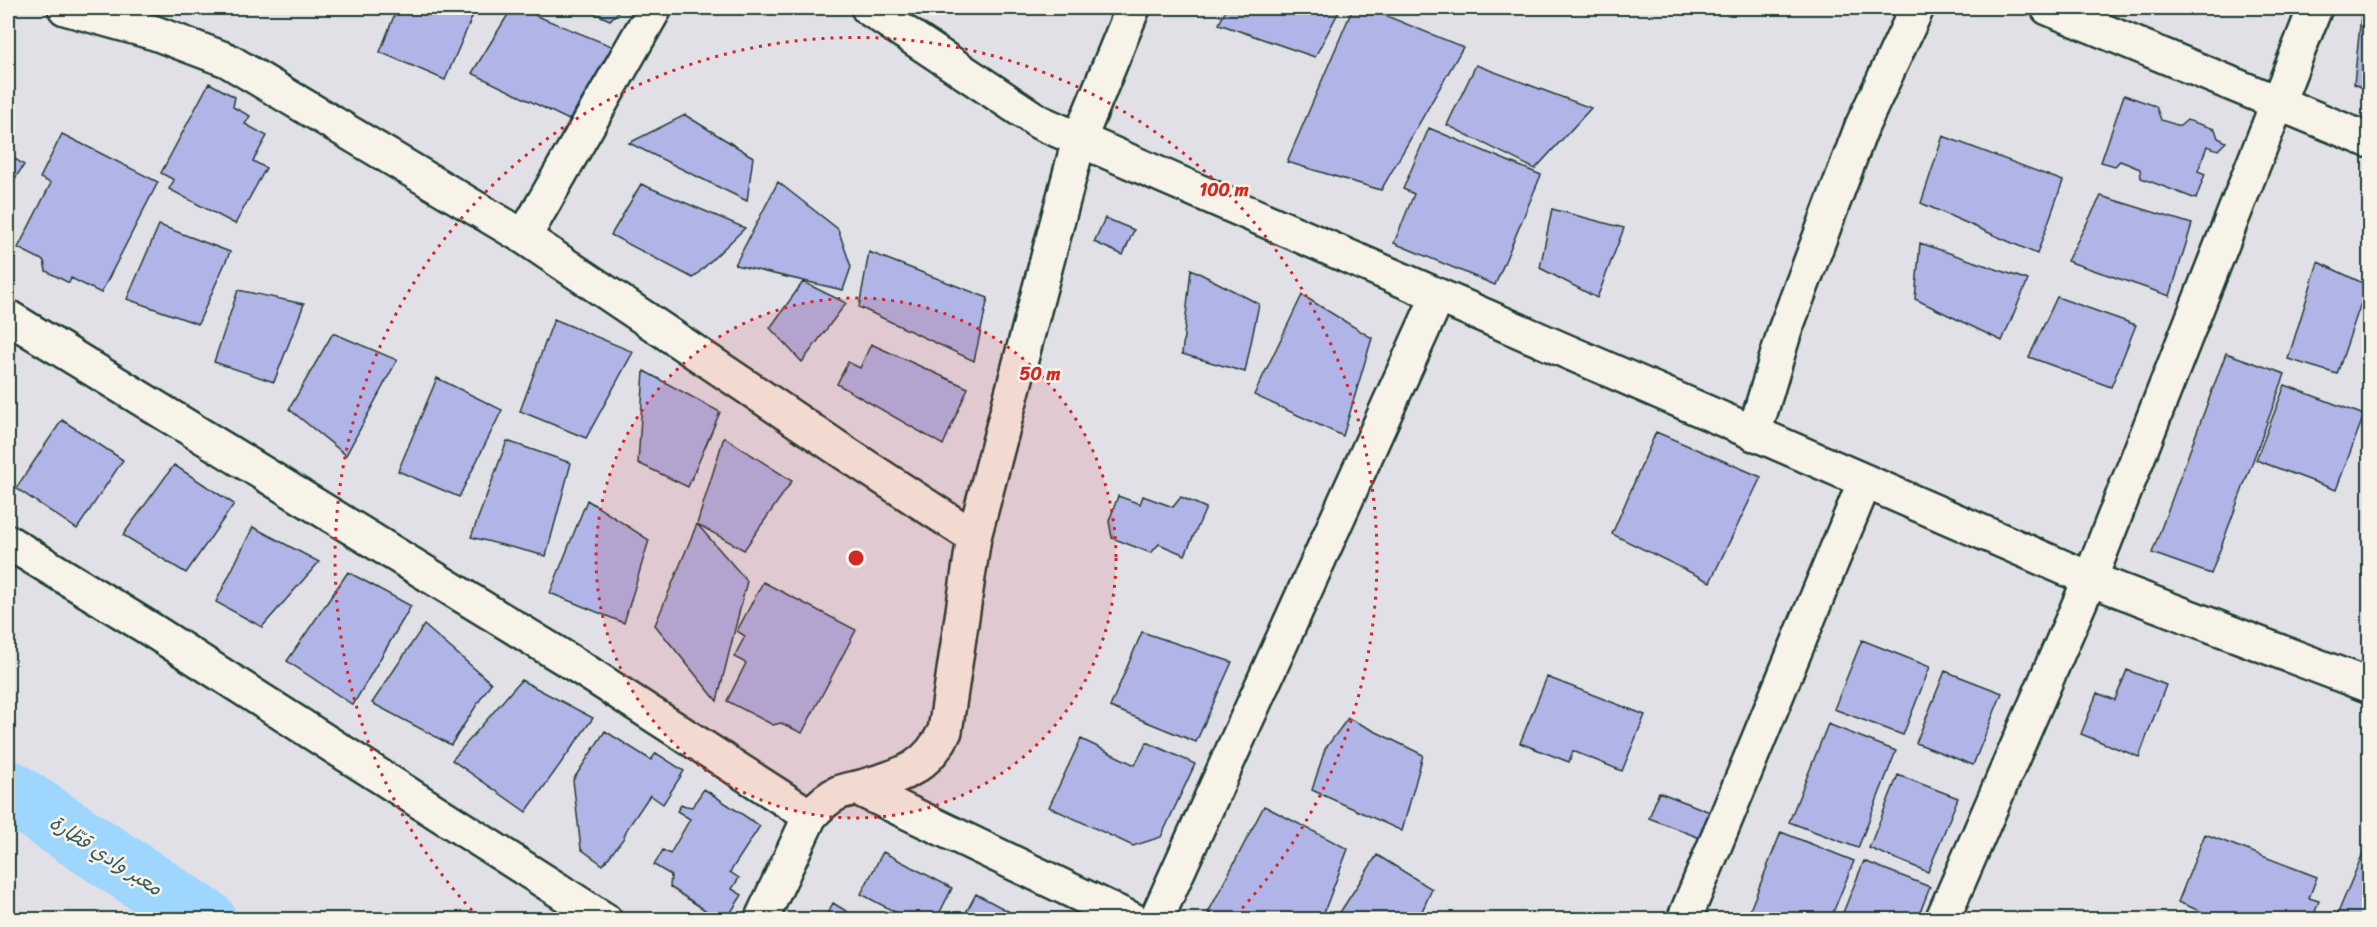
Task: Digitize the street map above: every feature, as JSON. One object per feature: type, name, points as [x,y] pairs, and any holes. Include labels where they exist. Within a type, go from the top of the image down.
[{"type":"street","points":[[65,8],[155,33],[227,60],[524,237],[974,537]]},
{"type":"street","points":[[524,237],[656,8]]},
{"type":"street","points":[[868,8],[1039,122],[2090,579],[2370,686]]},
{"type":"street","points":[[761,920],[810,816],[823,803],[839,793],[913,770],[938,747],[945,731],[974,537],[1079,140],[1133,8]]},
{"type":"street","points":[[1754,434],[1785,330],[1862,126],[1917,8]]},
{"type":"street","points":[[2048,8],[2370,141]]},
{"type":"street","points":[[1942,920],[2090,579],[2315,8]]},
{"type":"street","points":[[1156,920],[1438,296]]},
{"type":"street","points":[[8,317],[579,667],[810,816]]},
{"type":"street","points":[[1684,920],[1865,482]]},
{"type":"street","points":[[8,542],[150,629],[605,920]]},
{"type":"street","points":[[857,788],[1133,920]]},
{"type":"building","points":[[397,8],[476,8],[445,80],[380,52]]},
{"type":"building","points":[[512,8],[614,47],[569,120],[472,73]]},
{"type":"building","points":[[583,8],[622,8],[610,20]]},
{"type":"building","points":[[1227,8],[1333,8],[1339,11],[1315,57],[1219,24]]},
{"type":"building","points":[[1353,8],[1367,8],[1463,47],[1381,190],[1287,162]]},
{"type":"building","points":[[2361,15],[2370,18],[2370,91],[2354,84]]},
{"type":"building","points":[[1476,65],[1591,108],[1535,169],[1447,125]]},
{"type":"building","points":[[209,83],[235,97],[233,107],[250,116],[245,124],[267,136],[253,161],[266,168],[235,224],[169,189],[174,180],[161,173]]},
{"type":"building","points":[[2124,95],[2156,106],[2161,120],[2180,126],[2187,120],[2215,129],[2218,138],[2226,142],[2218,150],[2207,146],[2198,171],[2205,174],[2196,199],[2141,178],[2140,169],[2120,161],[2115,166],[2101,162]]},
{"type":"building","points":[[685,115],[753,157],[747,201],[629,143]]},
{"type":"building","points":[[1429,128],[1541,175],[1495,285],[1394,243],[1414,194],[1403,189]]},
{"type":"building","points":[[62,134],[158,182],[101,293],[71,278],[69,283],[46,271],[44,261],[18,248],[51,183],[40,178]]},
{"type":"building","points":[[1943,136],[2063,181],[2037,254],[1921,203]]},
{"type":"building","points":[[8,154],[24,165],[8,189]]},
{"type":"building","points":[[778,182],[838,229],[851,267],[843,290],[735,265]]},
{"type":"building","points":[[641,184],[745,228],[693,278],[611,235]]},
{"type":"building","points":[[2101,196],[2192,224],[2170,296],[2067,261]]},
{"type":"building","points":[[1552,209],[1624,228],[1597,298],[1540,268]]},
{"type":"building","points":[[1105,218],[1134,230],[1123,255],[1094,242]]},
{"type":"building","points":[[159,225],[230,252],[198,324],[127,299]]},
{"type":"building","points":[[1920,243],[2028,280],[2002,341],[1915,299]]},
{"type":"building","points":[[869,252],[988,298],[974,361],[859,307]]},
{"type":"building","points":[[2318,262],[2367,285],[2337,374],[2288,359]]},
{"type":"building","points":[[1191,269],[1259,304],[1245,372],[1182,354]]},
{"type":"building","points":[[803,282],[846,303],[802,362],[770,328]]},
{"type":"building","points":[[238,290],[304,304],[274,382],[214,362]]},
{"type":"building","points":[[1302,295],[1372,338],[1343,436],[1254,395]]},
{"type":"building","points":[[2057,297],[2136,325],[2111,387],[2029,357]]},
{"type":"building","points":[[554,319],[633,352],[586,438],[520,411]]},
{"type":"building","points":[[333,333],[397,360],[346,455],[289,409]]},
{"type":"building","points":[[871,344],[968,388],[943,445],[837,384],[848,362],[860,368]]},
{"type":"building","points":[[2226,353],[2285,374],[2211,574],[2152,553]]},
{"type":"building","points":[[644,371],[720,412],[688,487],[638,463]]},
{"type":"building","points":[[437,378],[502,410],[459,497],[398,471]]},
{"type":"building","points":[[2285,385],[2364,415],[2336,490],[2256,460]]},
{"type":"building","points":[[62,420],[123,460],[77,529],[16,488]]},
{"type":"building","points":[[1656,432],[1761,477],[1710,582],[1612,534]]},
{"type":"building","points":[[724,437],[792,481],[744,550],[697,524]]},
{"type":"building","points":[[507,441],[571,463],[546,556],[471,537]]},
{"type":"building","points":[[174,465],[234,504],[186,573],[123,535]]},
{"type":"building","points":[[1118,496],[1140,504],[1143,496],[1173,507],[1181,497],[1206,508],[1185,555],[1159,544],[1151,553],[1112,538],[1109,521]]},
{"type":"building","points":[[587,500],[649,540],[624,623],[550,593]]},
{"type":"building","points":[[697,524],[747,581],[717,701],[655,625]]},
{"type":"building","points":[[253,527],[319,562],[262,627],[216,602]]},
{"type":"building","points":[[348,572],[411,606],[353,705],[287,661]]},
{"type":"building","points":[[763,582],[856,630],[802,733],[781,723],[773,725],[727,701],[746,663],[734,657],[745,636],[737,631]]},
{"type":"building","points":[[424,625],[491,683],[451,745],[372,703]]},
{"type":"building","points":[[1142,632],[1232,662],[1196,742],[1110,707]]},
{"type":"building","points":[[1862,640],[1930,667],[1903,735],[1834,709]]},
{"type":"building","points":[[2127,670],[2166,685],[2139,757],[2081,734],[2097,693],[2115,700]]},
{"type":"building","points":[[1945,671],[2002,693],[1973,765],[1916,743]]},
{"type":"building","points":[[1547,677],[1645,715],[1622,771],[1573,751],[1569,762],[1520,743]]},
{"type":"building","points":[[521,680],[593,718],[526,812],[452,760]]},
{"type":"building","points":[[1348,718],[1423,755],[1402,831],[1312,790],[1325,749]]},
{"type":"building","points":[[1828,724],[1896,751],[1858,848],[1789,822]]},
{"type":"building","points":[[605,731],[651,760],[656,753],[684,771],[663,804],[650,795],[627,829],[623,839],[603,865],[581,849],[573,780]]},
{"type":"building","points":[[1081,739],[1135,765],[1147,742],[1195,764],[1161,837],[1133,846],[1049,807]]},
{"type":"building","points":[[1898,775],[1958,798],[1928,872],[1869,848]]},
{"type":"building","points":[[704,789],[760,826],[730,872],[739,878],[732,889],[742,895],[726,920],[720,920],[670,887],[671,875],[654,865],[663,850],[670,854],[690,819],[677,811],[681,805],[692,807]]},
{"type":"building","points":[[1659,792],[1710,812],[1700,838],[1649,818]]},
{"type":"building","points":[[1264,806],[1348,849],[1321,920],[1224,920],[1208,913]]},
{"type":"building","points":[[1781,832],[1854,861],[1830,920],[1746,920]]},
{"type":"building","points":[[2205,834],[2317,877],[2309,898],[2319,901],[2312,920],[2222,920],[2178,902]]},
{"type":"building","points":[[2369,839],[2370,920],[2335,920]]},
{"type":"building","points":[[883,852],[952,888],[936,920],[910,920],[861,894]]},
{"type":"building","points":[[1377,855],[1432,889],[1418,920],[1335,920]]},
{"type":"building","points":[[1864,861],[1930,887],[1917,920],[1840,920]]},
{"type":"building","points":[[976,894],[1025,920],[962,920]]},
{"type":"building","points":[[833,903],[861,920],[824,920]]},
{"type":"waterway","name":"معبر وادي قطّارة","points":[[8,791],[205,920]]}]
